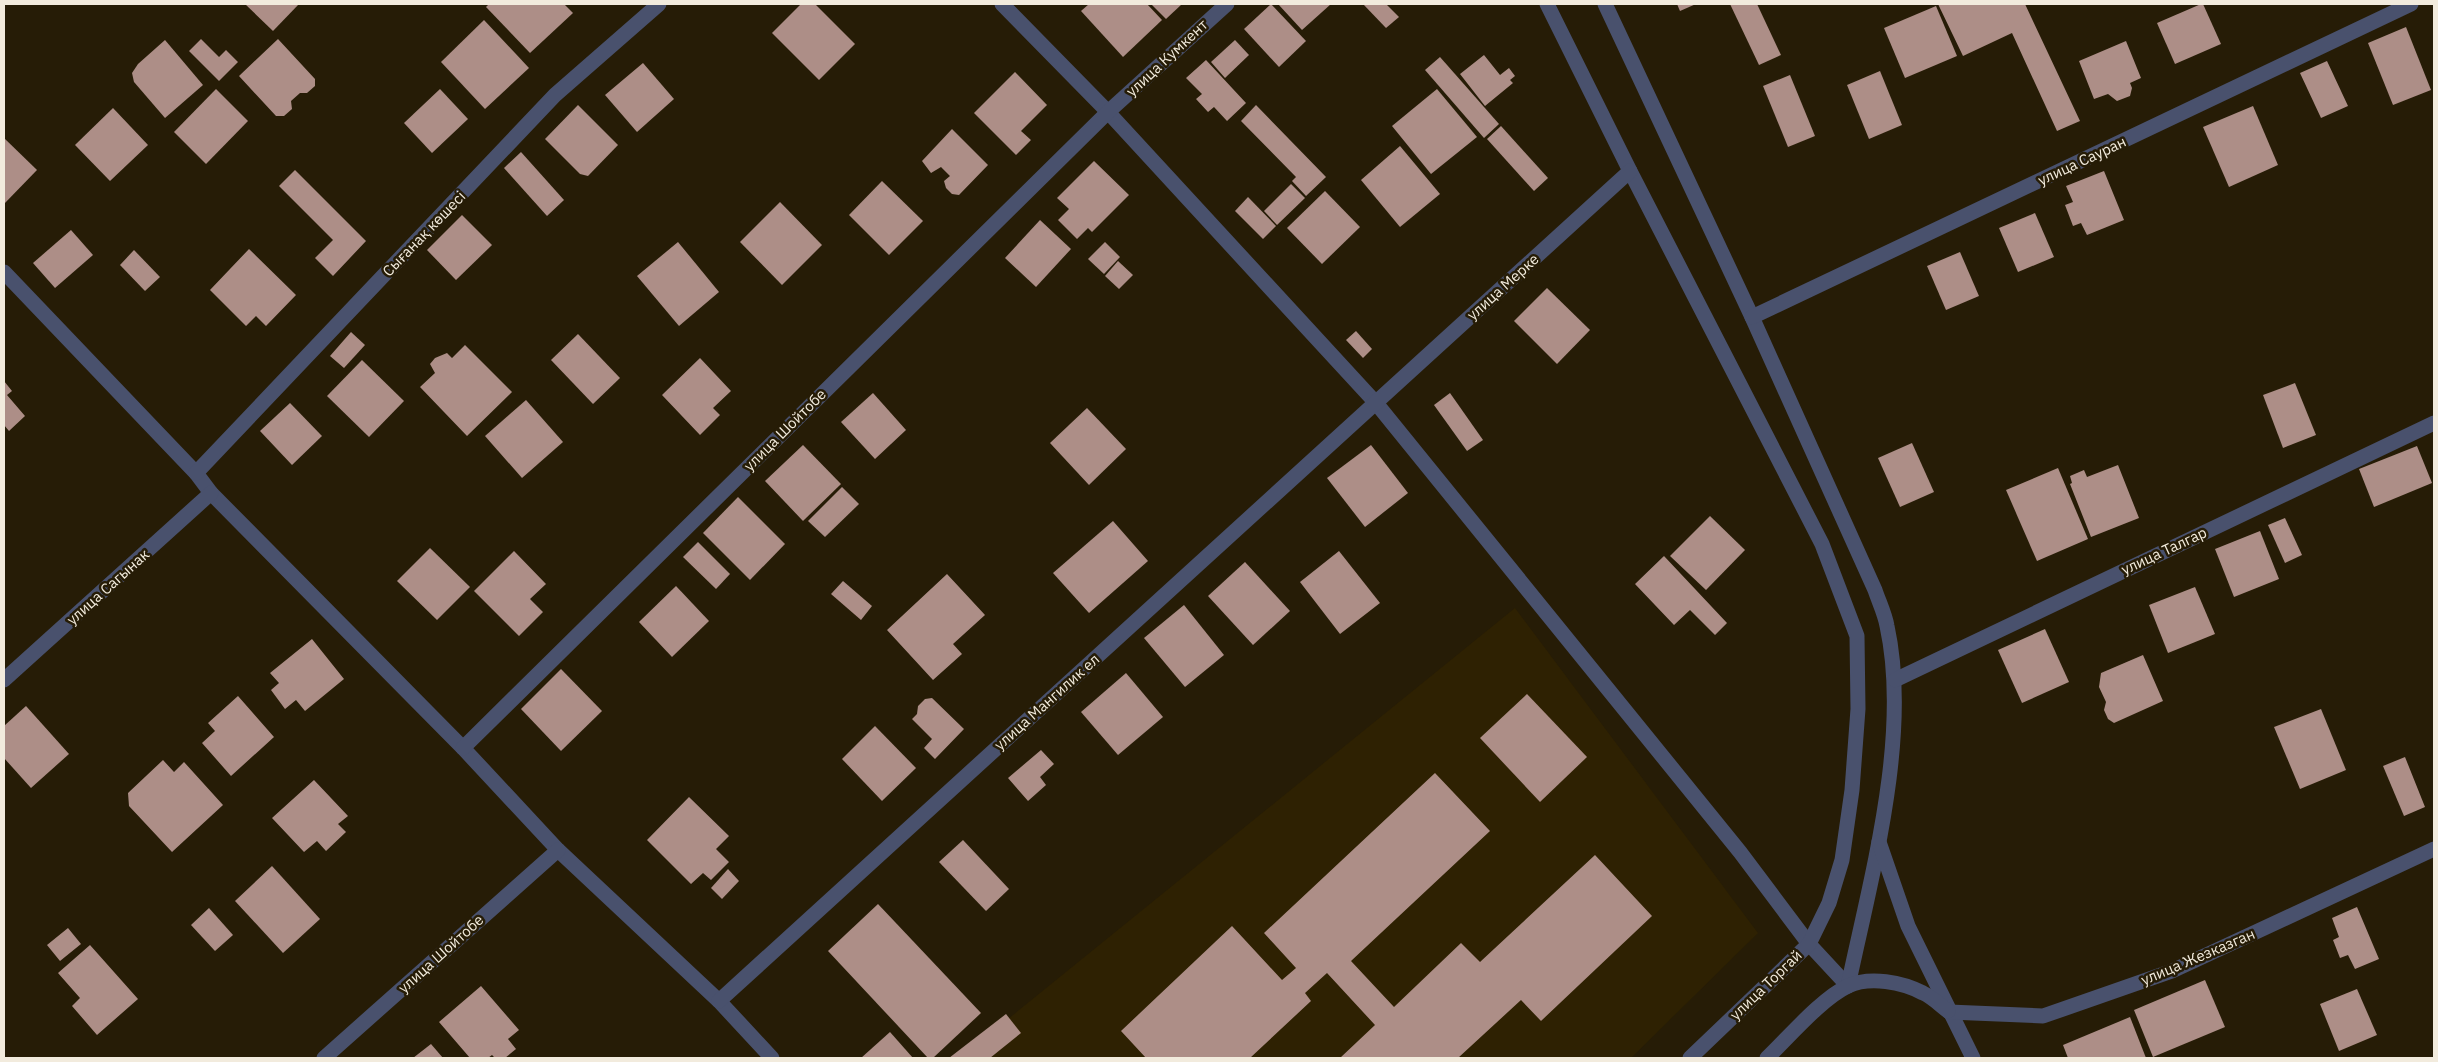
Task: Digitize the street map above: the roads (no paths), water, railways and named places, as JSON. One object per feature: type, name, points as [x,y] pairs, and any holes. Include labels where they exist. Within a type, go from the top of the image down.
[{"type":"street","name":"Сығанақ көшесі","points":[[196,472],[555,95],[660,4]]},
{"type":"street","points":[[1002,4],[1108,112],[1376,403],[1740,852],[1809,944],[1829,903],[1842,860],[1852,790],[1858,709],[1857,636],[1822,544],[1630,171],[1547,4]]},
{"type":"street","name":"улица Кумкент","points":[[1108,112],[1227,4]]},
{"type":"street","points":[[1605,4],[1752,317],[1875,590],[1887,624],[1895,680],[1893,746],[1878,841],[1848,986]]},
{"type":"street","name":"улица Сауран","points":[[1752,317],[2411,4]]},
{"type":"street","name":"улица Шойтобе","points":[[463,748],[1108,112]]},
{"type":"street","name":"улица Мерке","points":[[1376,403],[1630,171]]},
{"type":"street","points":[[4,272],[196,472],[212,493],[463,748],[558,850],[719,1001],[772,1058]]},
{"type":"street","name":"улица Мангилик ел","points":[[719,1001],[1376,403]]},
{"type":"street","name":"улица Талгар","points":[[1895,680],[2434,423]]},
{"type":"street","name":"улица Сагынак","points":[[4,680],[212,493]]},
{"type":"street","points":[[1878,841],[1908,926],[1949,1012],[1974,1058]]},
{"type":"street","name":"улица Жезказган","points":[[1949,1012],[2043,1016],[2172,971],[2434,849]]},
{"type":"street","name":"улица Шойтобе","points":[[324,1058],[558,850]]},
{"type":"street","name":"улица Торгай","points":[[1690,1058],[1809,944],[1848,986]]},
{"type":"street","points":[[1767,1058],[1818,1008],[1848,986],[1874,981],[1901,984],[1924,993],[1949,1012]]}]
